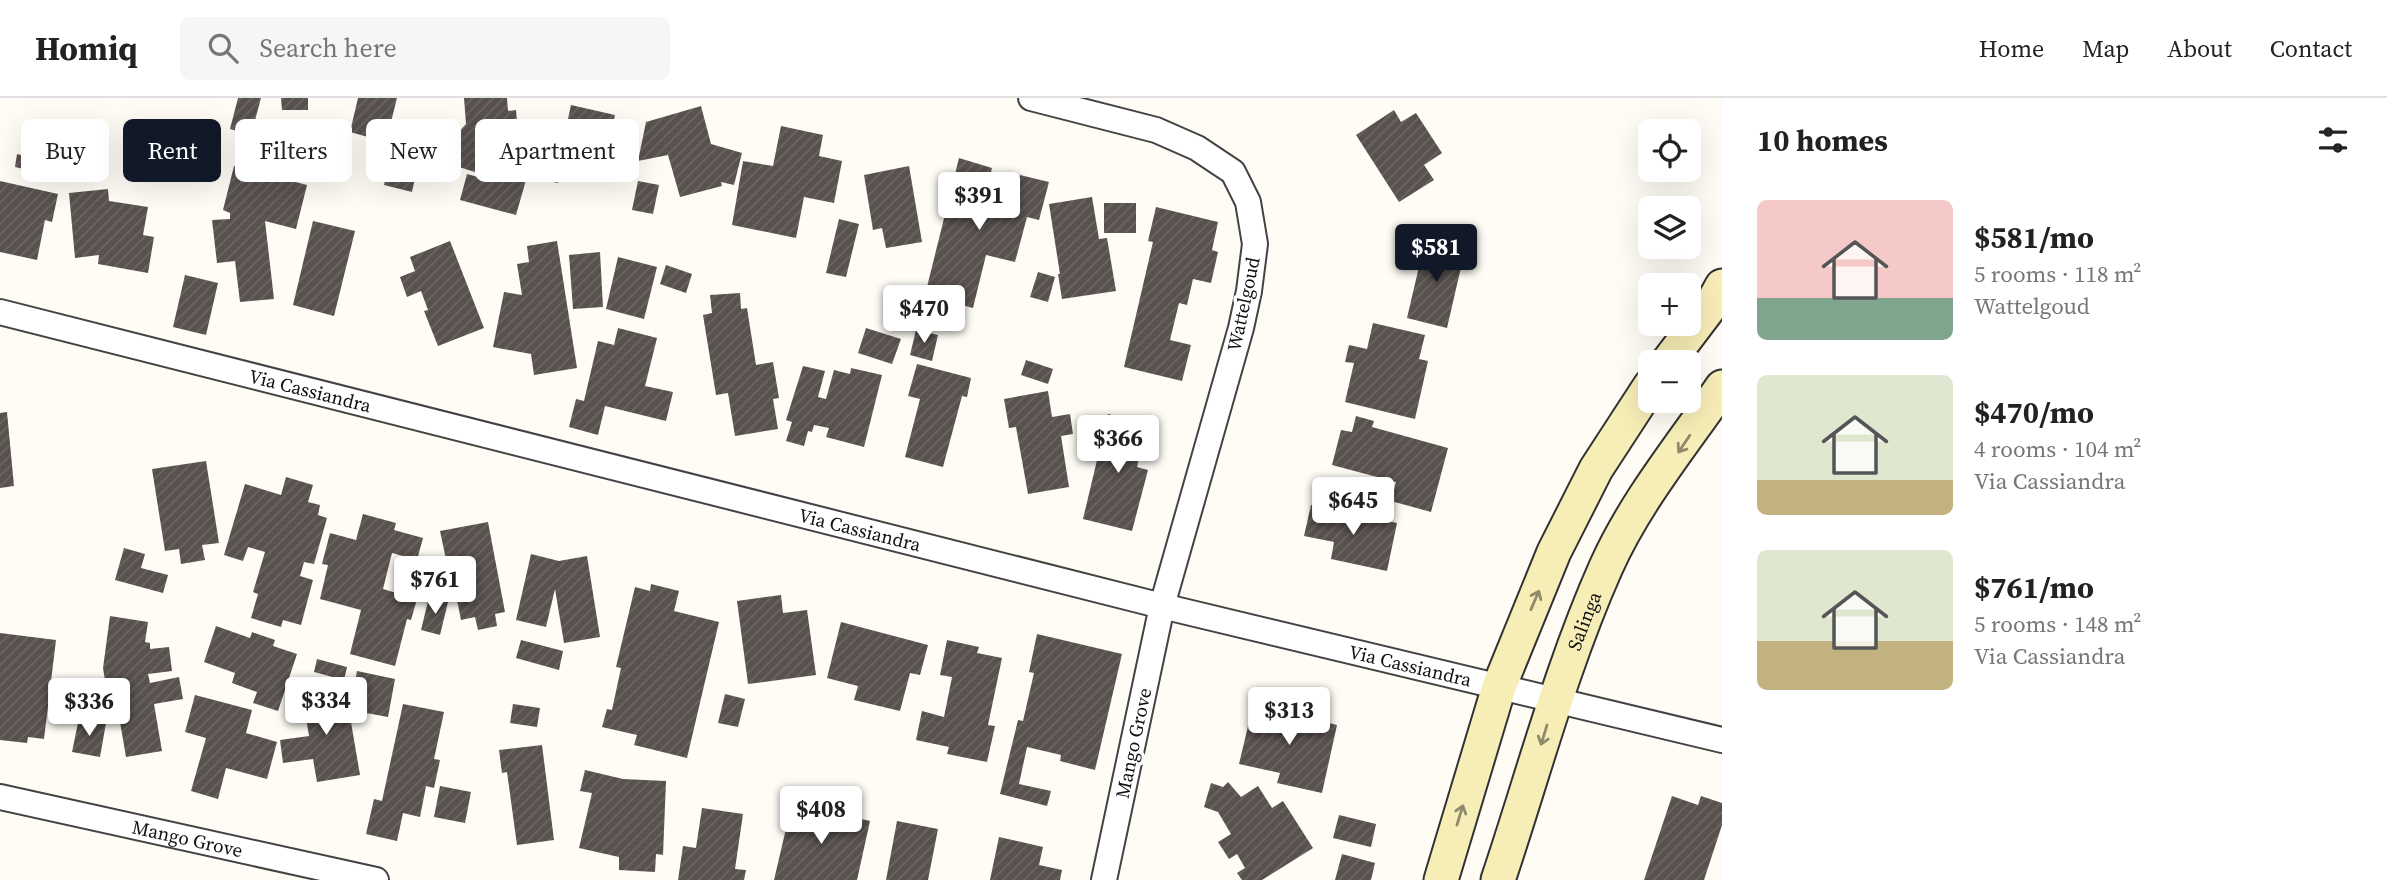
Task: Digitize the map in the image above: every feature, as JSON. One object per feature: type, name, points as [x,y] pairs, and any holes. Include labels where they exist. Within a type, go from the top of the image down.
[{"type":"street","name":"Wattelgoud","points":[[1031,98],[1156,131],[1196,148],[1233,172],[1248,202],[1255,244],[1249,291],[1162,606]]},
{"type":"street","points":[[1677,350],[1712,304],[1722,286]]},
{"type":"street","name":"Via Cassiandra","points":[[0,312],[1162,606],[1722,740]]},
{"type":"street","name":"Salinga","points":[[1498,880],[1555,701],[1607,565],[1642,503],[1722,387]]},
{"type":"street","points":[[1441,880],[1499,687],[1554,552],[1596,468],[1638,404]]},
{"type":"street","name":"Mango Grove","points":[[1104,880],[1162,606]]},
{"type":"street","name":"Mango Grove","points":[[0,797],[376,880]]},
{"type":"building","points":[[238,98],[261,98],[255,119],[235,119],[235,130],[230,129]]},
{"type":"building","points":[[281,98],[308,98],[308,110],[282,110]]},
{"type":"building","points":[[358,98],[397,98],[392,119],[366,119],[366,136],[352,133]]},
{"type":"building","points":[[464,98],[507,98],[508,111],[516,110],[517,119],[475,119],[475,172],[461,168],[461,129],[466,124]]},
{"type":"building","points":[[571,105],[615,115],[614,119],[568,119]]},
{"type":"building","points":[[701,106],[711,144],[742,153],[734,185],[721,182],[722,186],[680,197],[668,155],[639,161],[646,122]]},
{"type":"building","points":[[1394,110],[1401,122],[1416,113],[1442,153],[1424,165],[1434,180],[1399,202],[1356,135]]},
{"type":"building","points":[[781,126],[823,135],[819,156],[842,161],[834,203],[804,197],[796,238],[732,225],[743,161],[773,166]]},
{"type":"building","points":[[17,154],[21,155],[21,168],[15,167]]},
{"type":"building","points":[[959,158],[992,168],[983,202],[1012,209],[1020,175],[1049,182],[1039,220],[1027,217],[1015,262],[986,255],[973,308],[925,295]]},
{"type":"building","points":[[234,166],[235,182],[295,182],[307,185],[296,229],[265,221],[274,299],[240,302],[235,261],[217,263],[212,220],[230,219],[230,213],[223,210]]},
{"type":"building","points":[[909,166],[922,242],[886,248],[882,228],[873,230],[864,175]]},
{"type":"building","points":[[467,174],[475,176],[475,182],[525,182],[516,215],[460,200]]},
{"type":"building","points":[[0,181],[58,194],[52,222],[45,220],[37,260],[0,252]]},
{"type":"building","points":[[385,182],[414,182],[412,192],[384,185]]},
{"type":"building","points":[[638,182],[659,185],[653,214],[632,210]]},
{"type":"building","points":[[108,189],[109,201],[148,207],[143,235],[154,237],[148,273],[98,264],[99,255],[75,258],[69,193]]},
{"type":"building","points":[[1092,197],[1099,239],[1107,238],[1116,291],[1062,299],[1049,204]]},
{"type":"building","points":[[1104,203],[1136,203],[1136,233],[1104,233]]},
{"type":"building","points":[[1156,207],[1218,222],[1212,250],[1218,252],[1211,283],[1193,279],[1187,305],[1179,303],[1170,340],[1191,345],[1182,381],[1124,367],[1153,242],[1148,241]]},
{"type":"building","points":[[839,219],[859,224],[846,277],[826,273]]},
{"type":"building","points":[[313,221],[355,231],[334,316],[293,305]]},
{"type":"building","points":[[450,241],[484,328],[438,346],[424,311],[428,310],[421,291],[407,297],[400,277],[415,271],[410,257]]},
{"type":"building","points":[[557,241],[577,368],[534,375],[531,354],[493,347],[504,292],[522,295],[517,264],[529,262],[527,246]]},
{"type":"building","points":[[1425,241],[1465,250],[1447,328],[1407,318]]},
{"type":"building","points":[[600,252],[603,307],[573,309],[569,255]]},
{"type":"building","points":[[618,257],[657,267],[644,319],[606,309]]},
{"type":"building","points":[[666,265],[692,274],[686,293],[660,284]]},
{"type":"building","points":[[1038,272],[1055,277],[1048,302],[1030,297]]},
{"type":"building","points":[[185,275],[218,283],[206,335],[173,327]]},
{"type":"building","points":[[740,293],[741,309],[747,308],[756,365],[773,362],[779,398],[773,399],[778,429],[735,436],[728,393],[716,395],[703,315],[712,313],[710,295]]},
{"type":"building","points":[[1373,323],[1425,335],[1419,359],[1428,361],[1415,419],[1345,402],[1354,363],[1345,362],[1349,345],[1367,349]]},
{"type":"building","points":[[618,328],[657,338],[645,386],[673,392],[666,421],[605,406],[598,435],[569,427],[576,399],[584,401],[598,341],[614,345]]},
{"type":"building","points":[[866,328],[901,339],[892,364],[858,353]]},
{"type":"building","points":[[916,330],[938,335],[932,361],[910,355]]},
{"type":"building","points":[[1026,360],[1053,369],[1048,384],[1021,375]]},
{"type":"building","points":[[917,364],[971,378],[967,397],[962,396],[943,467],[905,457],[920,399],[908,396]]},
{"type":"building","points":[[803,366],[825,371],[818,397],[826,399],[834,370],[850,374],[851,368],[882,375],[864,447],[826,437],[829,428],[814,425],[812,432],[808,431],[804,446],[786,441],[792,422],[786,420]]},
{"type":"building","points":[[1048,391],[1052,417],[1070,414],[1073,434],[1061,436],[1069,487],[1028,494],[1016,427],[1009,428],[1004,399]]},
{"type":"building","points":[[7,412],[14,486],[0,488],[0,413]]},
{"type":"building","points":[[1108,414],[1147,424],[1137,467],[1148,470],[1132,531],[1083,519]]},
{"type":"building","points":[[1356,416],[1374,421],[1372,427],[1448,448],[1431,512],[1391,501],[1396,482],[1332,465],[1341,430],[1352,432]]},
{"type":"building","points":[[206,461],[219,543],[202,545],[205,560],[181,564],[179,549],[165,551],[152,469]]},
{"type":"building","points":[[286,477],[313,485],[308,502],[320,505],[318,515],[327,518],[314,564],[304,562],[300,576],[313,580],[301,625],[283,620],[281,627],[251,618],[258,594],[253,592],[265,552],[248,547],[243,561],[224,555],[245,484],[281,495]]},
{"type":"building","points":[[1311,505],[1397,523],[1387,571],[1331,559],[1334,542],[1304,536]]},
{"type":"building","points":[[363,514],[396,523],[394,530],[423,538],[417,560],[392,553],[383,589],[417,599],[411,620],[407,619],[395,666],[350,654],[361,610],[320,599],[328,565],[322,564],[330,533],[356,540]]},
{"type":"building","points":[[488,522],[505,612],[495,614],[497,626],[478,630],[475,617],[461,620],[454,585],[441,588],[437,566],[447,564],[440,531]]},
{"type":"building","points":[[124,548],[145,554],[141,568],[168,575],[163,593],[115,580]]},
{"type":"building","points":[[531,554],[559,561],[587,556],[600,637],[564,643],[555,589],[546,627],[516,620]]},
{"type":"building","points":[[651,584],[679,591],[674,611],[719,622],[687,758],[634,745],[637,735],[602,727],[607,709],[612,710],[621,668],[616,667],[635,587],[650,591]]},
{"type":"building","points":[[781,595],[783,613],[807,610],[816,675],[748,684],[737,601]]},
{"type":"building","points":[[429,597],[448,602],[440,635],[421,630]]},
{"type":"building","points":[[110,616],[148,622],[145,642],[150,643],[150,649],[169,647],[172,671],[148,674],[150,683],[179,677],[183,699],[154,704],[162,751],[126,757],[115,693],[107,693],[103,668]]},
{"type":"building","points":[[841,622],[928,645],[920,675],[910,673],[900,711],[854,700],[858,686],[827,678]]},
{"type":"building","points":[[216,626],[250,638],[252,632],[275,640],[273,646],[297,654],[278,711],[253,703],[257,692],[232,683],[235,673],[204,662]]},
{"type":"building","points":[[0,633],[56,640],[44,739],[28,737],[27,743],[0,740]]},
{"type":"building","points":[[1037,634],[1122,654],[1095,770],[1060,761],[1061,755],[1027,747],[1019,784],[1051,791],[1047,806],[1000,794],[1018,720],[1023,721],[1034,673],[1029,672]]},
{"type":"building","points":[[521,640],[563,651],[559,670],[516,658]]},
{"type":"building","points":[[947,640],[979,647],[977,653],[1002,658],[988,725],[995,726],[987,762],[947,754],[949,747],[916,740],[922,711],[944,717],[952,677],[940,675]]},
{"type":"building","points":[[317,659],[347,667],[344,680],[314,672]]},
{"type":"building","points":[[357,671],[395,679],[388,717],[361,712],[363,701],[352,699]]},
{"type":"building","points":[[345,687],[360,775],[317,782],[313,759],[283,763],[280,740],[309,736],[302,694]]},
{"type":"building","points":[[725,694],[745,699],[738,727],[718,723]]},
{"type":"building","points":[[195,695],[252,710],[246,733],[277,742],[267,779],[226,768],[218,799],[191,791],[206,738],[185,732]]},
{"type":"building","points":[[403,704],[444,712],[434,759],[440,760],[434,788],[426,786],[420,817],[403,813],[397,841],[366,834],[374,799],[382,801]]},
{"type":"building","points":[[513,704],[540,708],[537,727],[510,723]]},
{"type":"building","points":[[1253,705],[1337,725],[1322,793],[1277,783],[1280,773],[1239,764]]},
{"type":"building","points":[[79,718],[106,723],[100,757],[72,752]]},
{"type":"building","points":[[542,745],[554,840],[517,845],[507,772],[502,773],[499,750]]},
{"type":"building","points":[[585,770],[623,779],[666,781],[663,855],[656,854],[655,872],[619,870],[619,857],[579,848],[592,793],[580,791]]},
{"type":"building","points":[[1228,782],[1241,797],[1258,786],[1272,808],[1283,801],[1313,848],[1262,880],[1242,880],[1237,873],[1245,868],[1237,854],[1229,859],[1218,842],[1231,834],[1218,812],[1204,807],[1211,783],[1223,787]]},
{"type":"building","points":[[440,786],[471,792],[465,823],[434,817]]},
{"type":"building","points":[[1672,796],[1698,805],[1701,796],[1722,803],[1722,825],[1704,880],[1644,880]]},
{"type":"building","points":[[792,803],[870,821],[857,880],[774,880]]},
{"type":"building","points":[[702,808],[743,814],[735,869],[746,870],[744,880],[678,880],[683,846],[696,848]]},
{"type":"building","points":[[1339,815],[1376,824],[1371,847],[1333,838]]},
{"type":"building","points":[[897,821],[938,829],[928,880],[886,880]]},
{"type":"building","points":[[999,837],[1043,847],[1039,865],[1062,870],[1060,880],[990,880]]},
{"type":"building","points":[[1342,854],[1375,863],[1371,880],[1335,880]]}]
